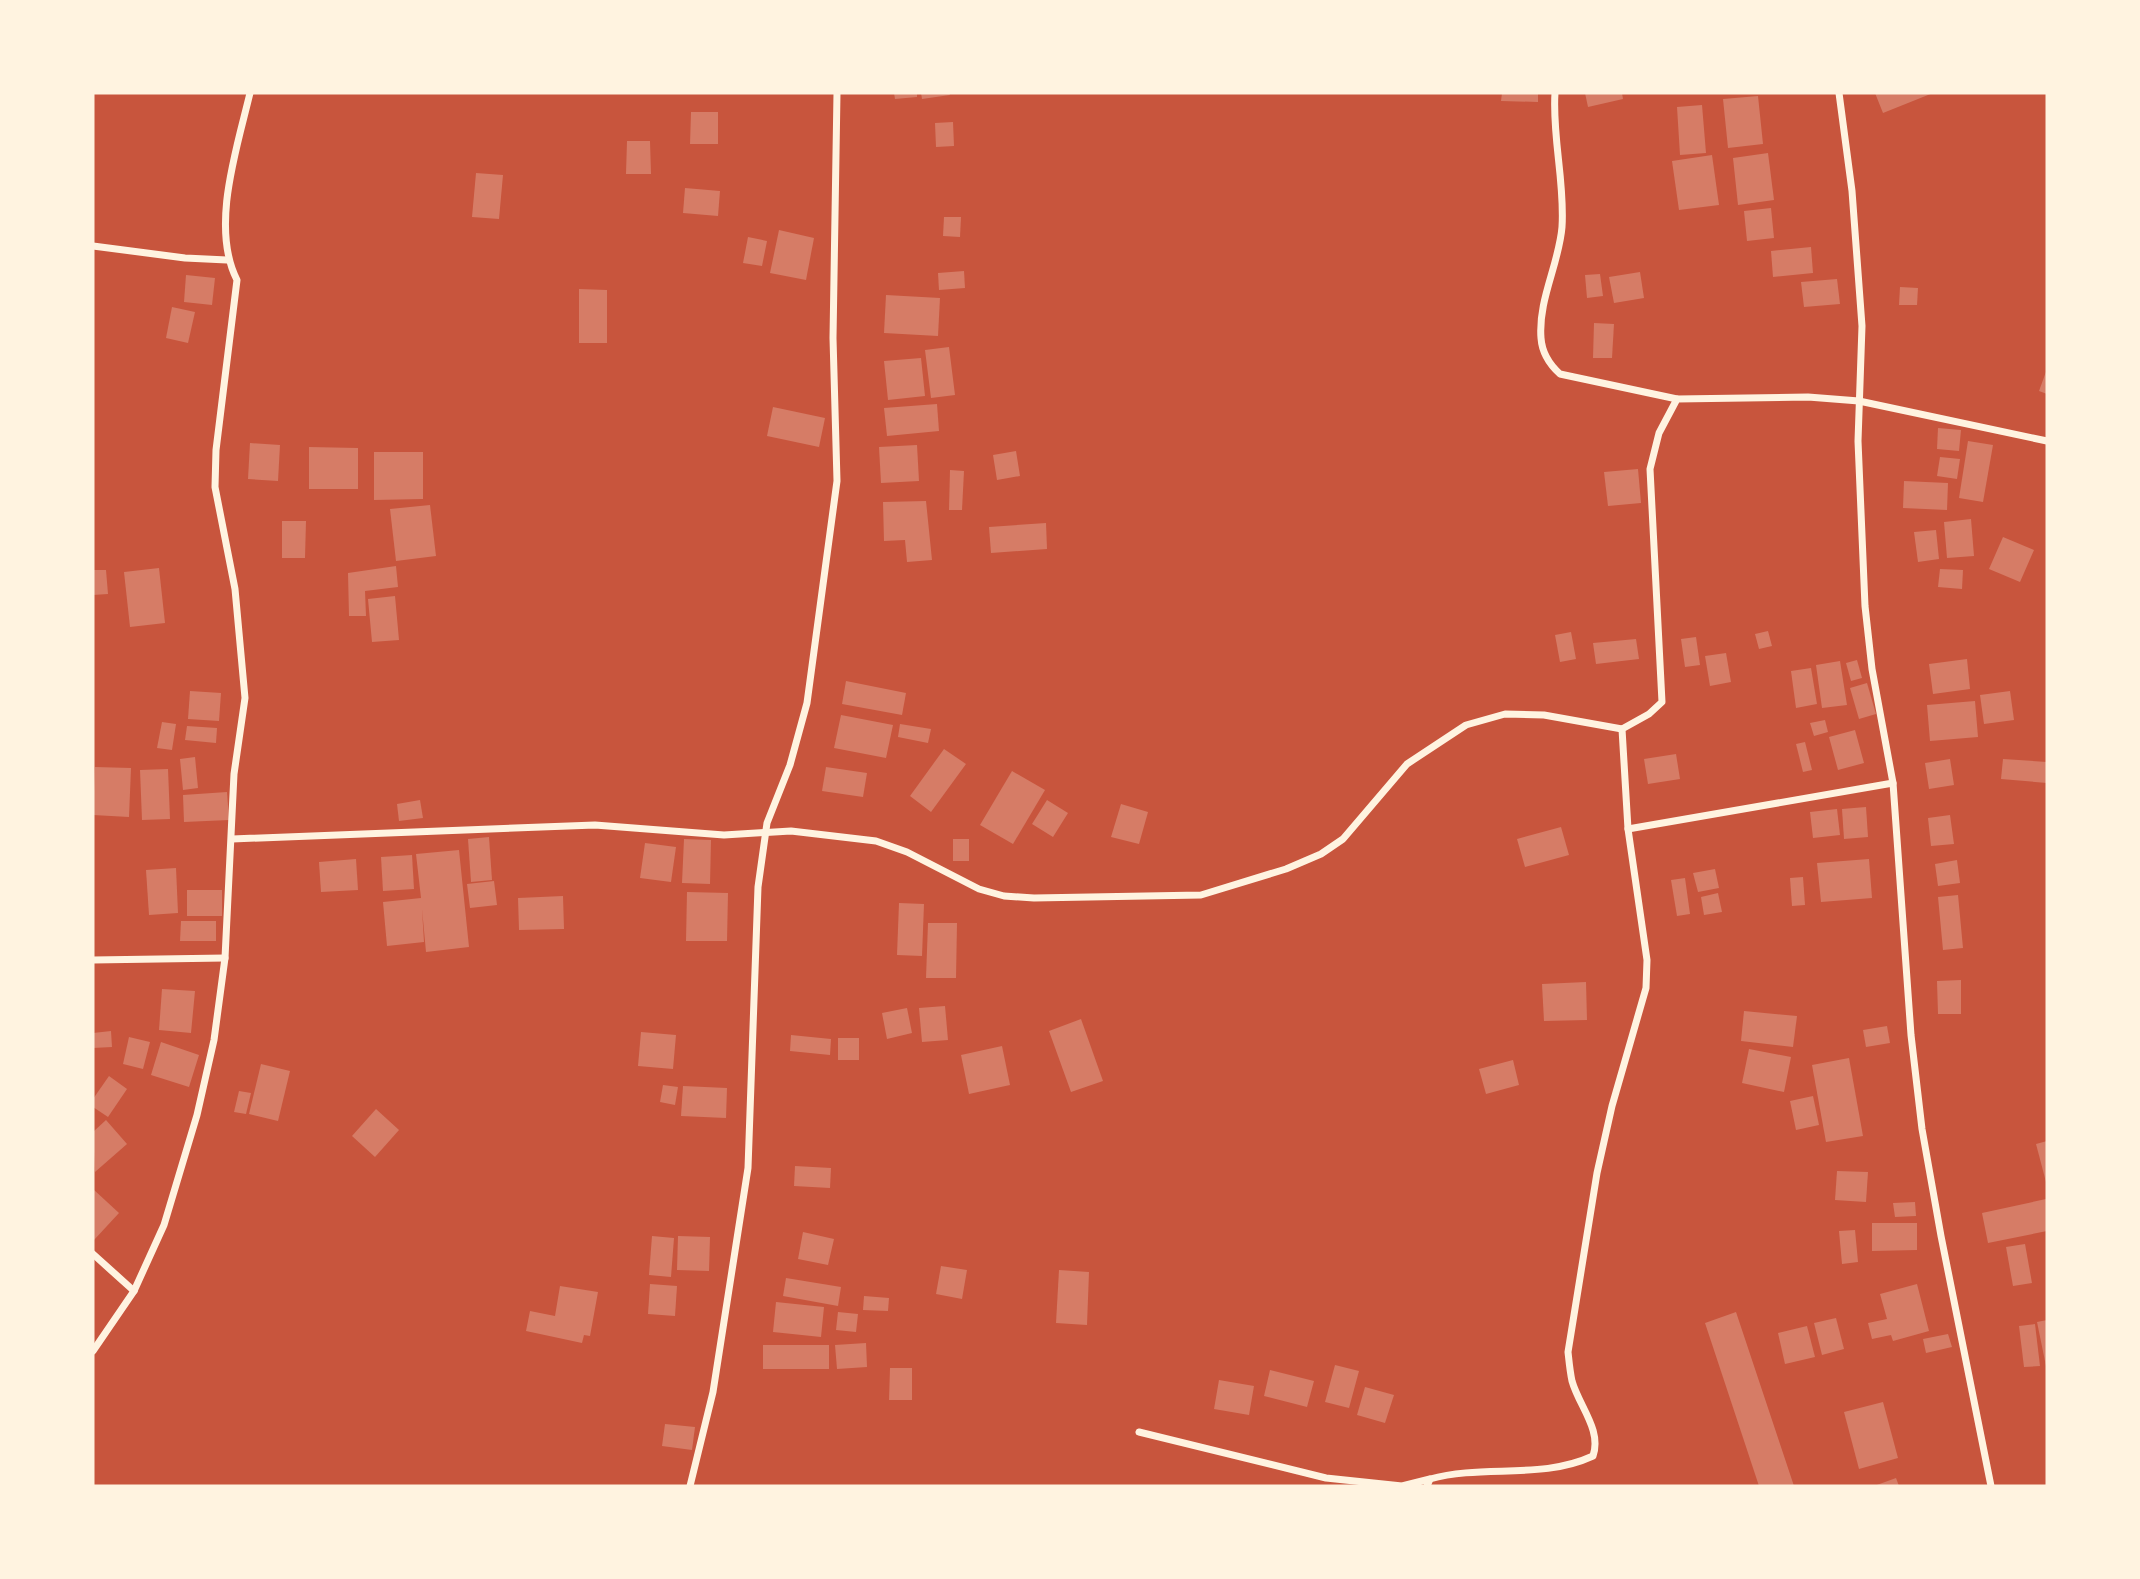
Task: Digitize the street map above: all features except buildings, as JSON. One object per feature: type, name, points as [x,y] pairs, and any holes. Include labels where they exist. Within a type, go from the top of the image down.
[{"type":"street","points":[[93,1351],[134,1291],[164,1225],[197,1115],[214,1040],[225,958],[234,774],[245,698],[235,589],[215,487],[216,450],[237,280],[227,260],[227,192],[250,93]]},
{"type":"street","points":[[690,1486],[713,1392],[748,1168],[758,887],[765,834],[807,703],[836,481],[833,338],[837,93]]},
{"type":"street","points":[[1555,93],[1563,200],[1561,231],[1545,302],[1541,338],[1548,362],[1560,374],[1677,399],[1808,397],[1859,401],[2047,441]]},
{"type":"street","points":[[1839,93],[1852,191],[1861,326],[1860,520],[1865,606],[1872,669],[1893,783],[1910,1035],[1922,1129],[1991,1486]]},
{"type":"street","points":[[93,246],[185,258],[227,260]]},
{"type":"street","points":[[232,839],[595,825],[724,835],[791,831],[876,841],[907,852],[979,889],[1004,896],[1047,898],[1113,894],[1201,895],[1286,869],[1343,839],[1407,764],[1466,725],[1505,714],[1544,715],[1622,729],[1649,714],[1662,702],[1650,468],[1665,417],[1677,399]]},
{"type":"street","points":[[1139,1432],[1325,1478],[1402,1486],[1429,1483],[1454,1472],[1542,1471],[1573,1466],[1593,1456],[1597,1446],[1594,1430],[1572,1380],[1568,1352],[1600,1159],[1612,1106],[1646,988],[1647,960],[1628,829],[1622,729]]},
{"type":"street","points":[[1628,829],[1893,783]]},
{"type":"street","points":[[93,960],[225,958]]},
{"type":"street","points":[[93,1254],[134,1291]]}]
